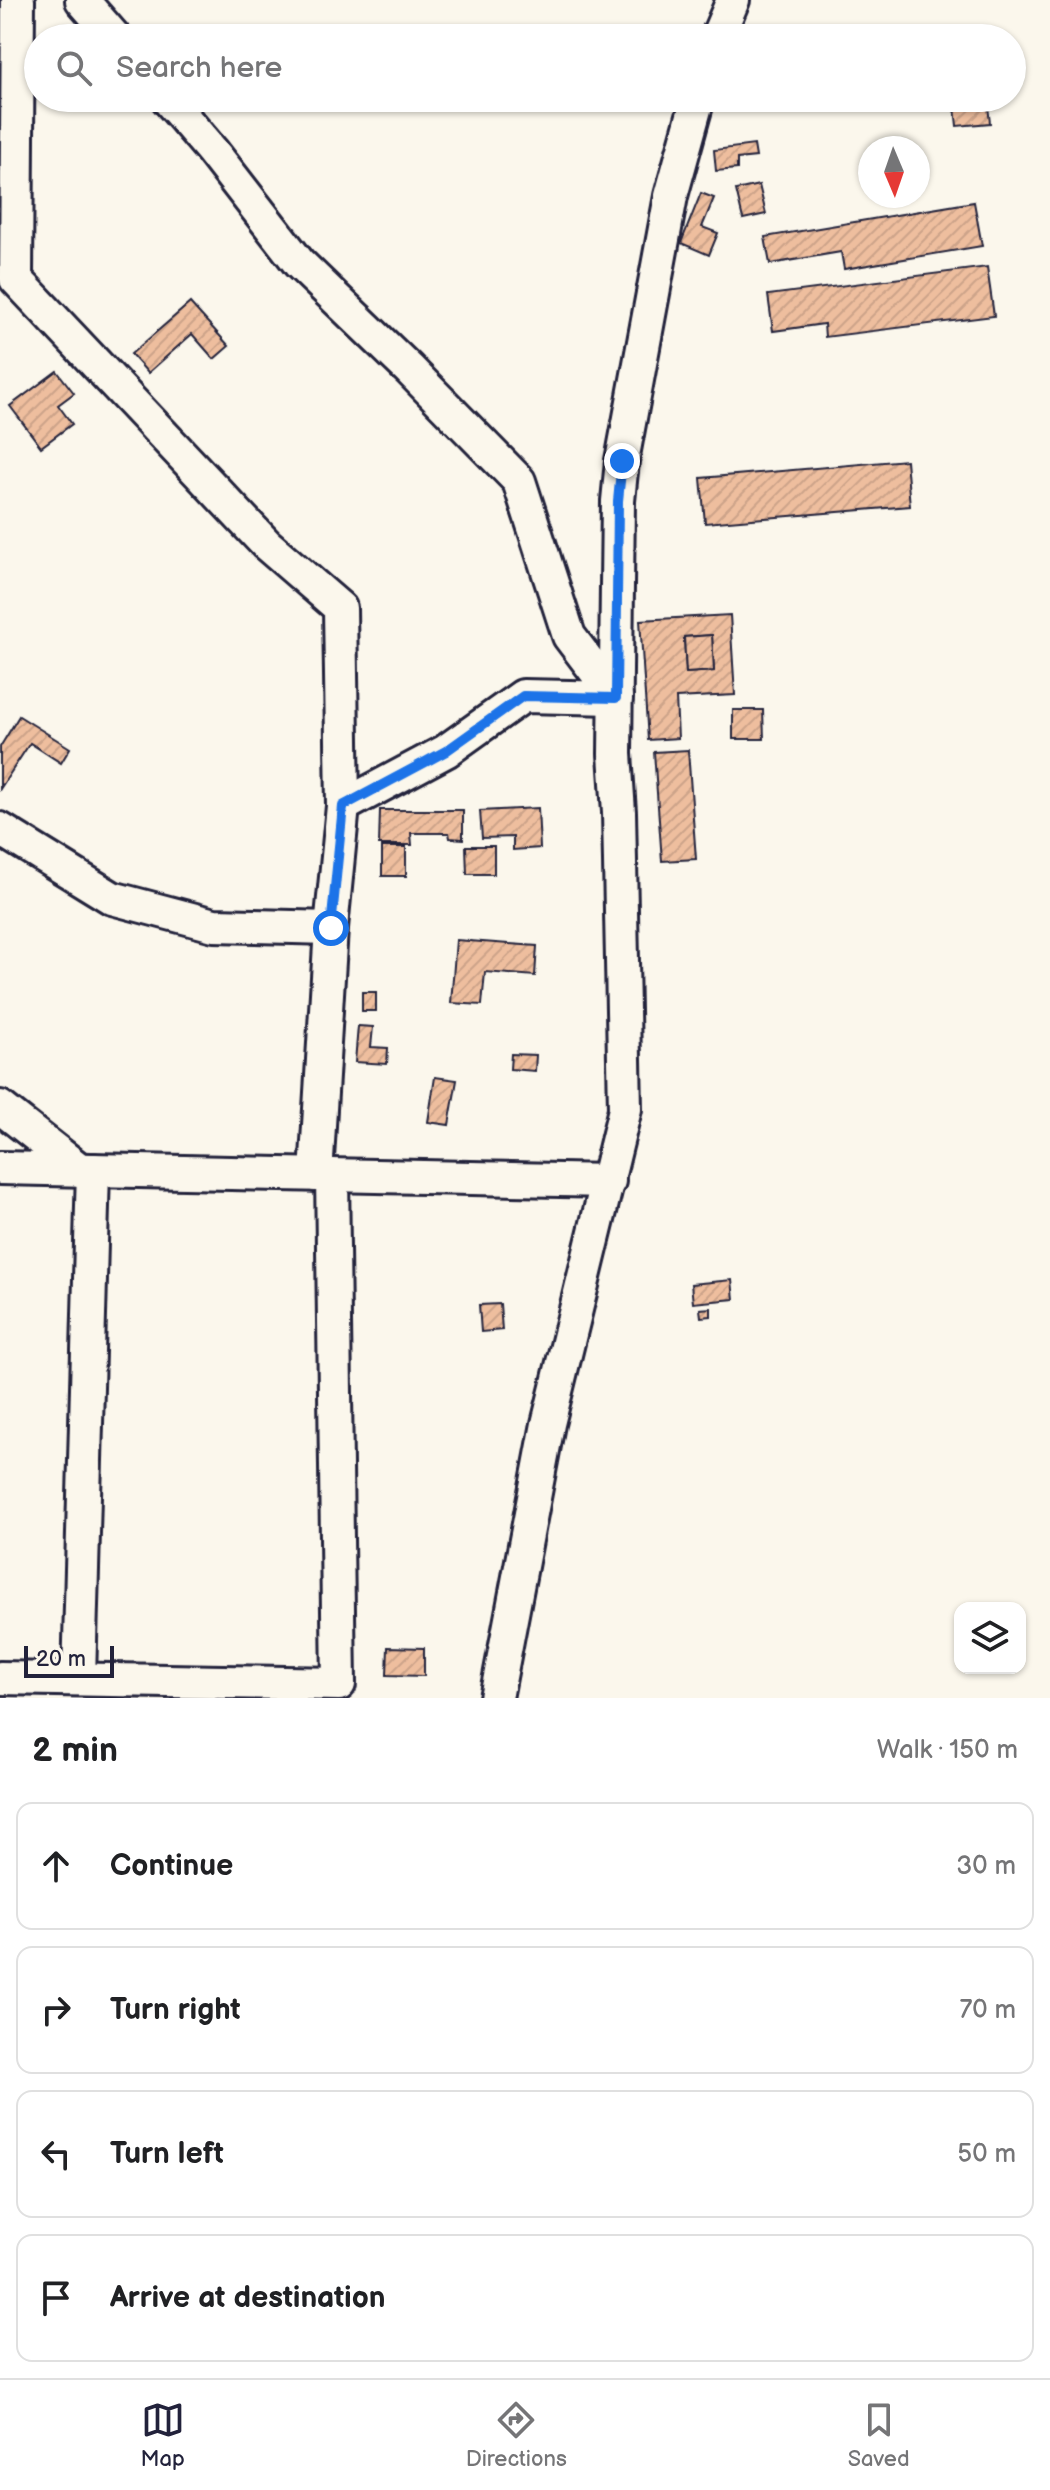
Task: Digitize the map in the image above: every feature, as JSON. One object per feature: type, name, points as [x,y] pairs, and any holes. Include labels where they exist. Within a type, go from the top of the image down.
[{"type":"street","points":[[0,1678],[339,1684],[324,1175],[331,928],[343,806],[340,608],[266,544],[16,279],[18,0]]},
{"type":"street","points":[[82,0],[103,24]]},
{"type":"street","points":[[722,24],[731,2]]},
{"type":"street","points":[[179,112],[299,263],[519,481],[569,636],[616,698]]},
{"type":"street","points":[[496,1698],[548,1424],[625,1109],[615,754],[618,501],[622,461],[671,196],[694,112]]},
{"type":"street","points":[[343,806],[446,751],[523,696],[616,698]]},
{"type":"street","points":[[0,829],[112,898],[214,925],[331,928]]},
{"type":"street","points":[[0,1107],[86,1170]]},
{"type":"street","points":[[0,1168],[609,1181]]},
{"type":"street","points":[[79,1678],[86,1170]]},
{"type":"building","points":[[956,112],[989,112],[990,123],[957,126]]},
{"type":"building","points":[[754,145],[756,157],[737,159],[737,169],[716,171],[714,150]]},
{"type":"building","points":[[759,185],[766,214],[743,219],[736,190]]},
{"type":"building","points":[[701,193],[714,198],[702,227],[718,233],[709,255],[681,243]]},
{"type":"building","points":[[974,202],[982,246],[844,269],[841,252],[770,264],[765,237]]},
{"type":"building","points":[[987,267],[994,316],[825,337],[824,324],[773,331],[768,295]]},
{"type":"building","points":[[190,303],[229,346],[214,359],[192,334],[148,373],[131,354]]},
{"type":"building","points":[[57,371],[74,393],[58,405],[72,424],[41,447],[10,406]]},
{"type":"building","points":[[906,460],[910,506],[705,523],[701,478]]},
{"type":"building","points":[[730,615],[735,695],[676,698],[678,738],[648,740],[640,620]],"holes":[[[712,635],[714,671],[686,673],[684,637]]]},
{"type":"building","points":[[712,635],[714,671],[686,673],[684,637]]},
{"type":"building","points":[[733,710],[763,710],[764,739],[733,739]]},
{"type":"building","points":[[19,716],[70,748],[61,763],[30,743],[0,789],[0,747]]},
{"type":"building","points":[[688,750],[696,859],[662,861],[654,752]]},
{"type":"building","points":[[538,808],[540,848],[513,850],[513,837],[482,838],[480,811]]},
{"type":"building","points":[[380,810],[463,810],[463,839],[450,838],[449,833],[411,833],[412,845],[379,845]]},
{"type":"building","points":[[466,846],[494,846],[494,874],[467,874]]},
{"type":"building","points":[[382,847],[406,847],[406,876],[382,876]]},
{"type":"building","points":[[456,940],[537,946],[535,976],[485,972],[482,1005],[451,1003]]},
{"type":"building","points":[[362,992],[376,992],[376,1011],[362,1011]]},
{"type":"building","points":[[358,1026],[373,1027],[371,1047],[388,1048],[387,1064],[355,1062]]},
{"type":"building","points":[[511,1054],[536,1055],[535,1071],[510,1069]]},
{"type":"building","points":[[435,1077],[457,1080],[449,1125],[428,1122]]},
{"type":"building","points":[[732,1280],[734,1299],[693,1303],[691,1284]]},
{"type":"building","points":[[500,1304],[502,1330],[481,1332],[479,1305]]},
{"type":"building","points":[[711,1308],[711,1316],[701,1317],[700,1309]]},
{"type":"building","points":[[388,1647],[424,1648],[424,1676],[387,1675]]},
{"type":"route","points":[[331,928],[343,806],[446,751],[523,696],[616,698],[618,501],[622,461]]}]
